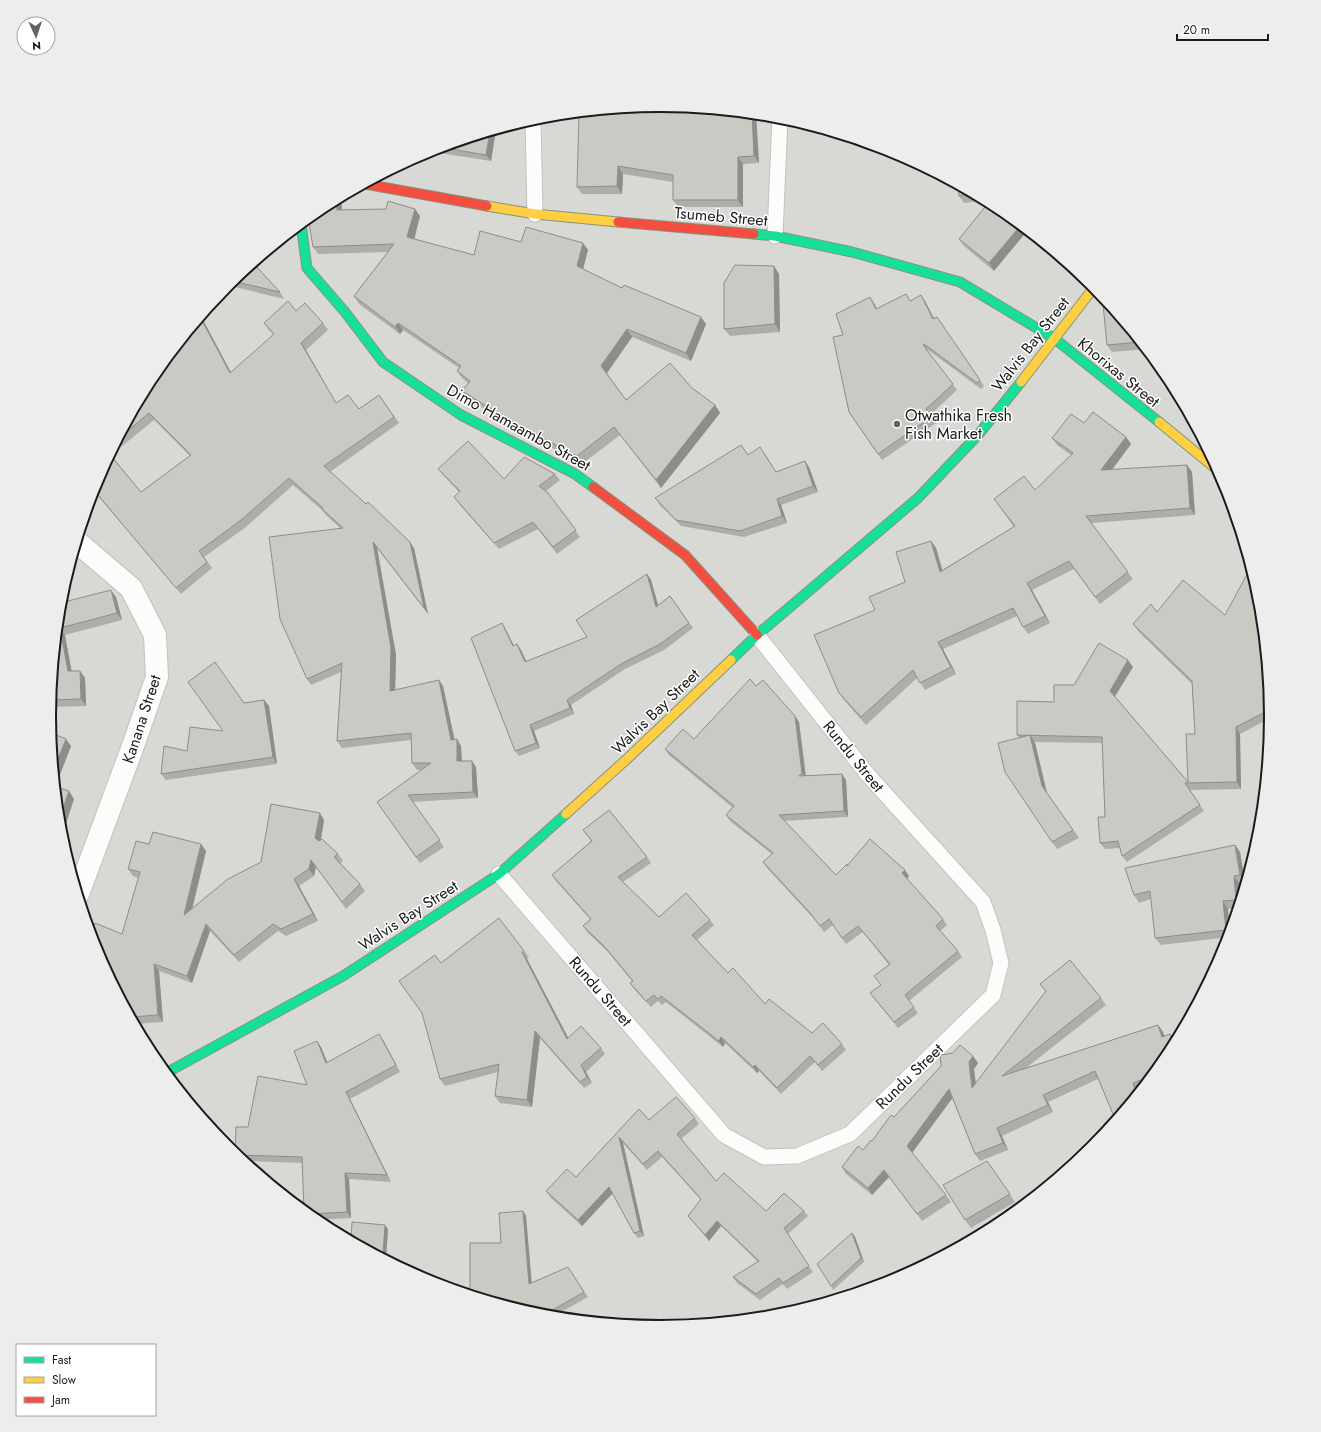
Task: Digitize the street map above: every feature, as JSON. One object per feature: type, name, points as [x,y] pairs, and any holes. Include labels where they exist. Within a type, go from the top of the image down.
[{"type":"street","name":"Tsumeb Street","points":[[371,185],[535,214],[775,236],[852,252],[960,282],[1055,340]]},
{"type":"street","name":"Dimo Hamaambo Street","points":[[302,230],[307,268],[345,312],[383,362],[461,415],[575,474],[684,555],[757,635]]},
{"type":"street","name":"Walvis Bay Street","points":[[171,1070],[342,976],[500,874],[628,758],[757,635],[918,498],[978,435],[1055,340],[1091,292]]},
{"type":"street","name":"Khorixas Street","points":[[1055,340],[1209,464]]},
{"type":"street","name":"Kanana Street","points":[[81,546],[131,588],[155,635],[158,677],[81,886]]},
{"type":"lane","points":[[775,236],[780,123]]},
{"type":"lane","points":[[533,125],[535,214]]},
{"type":"lane","name":"Rundu Street","points":[[500,874],[724,1135],[764,1157],[797,1156],[850,1134],[993,995],[1001,963],[993,930],[983,902],[868,775],[757,635]]},
{"type":"shaded area","points":[[621,113],[700,113],[778,123],[817,132],[892,158],[928,174],[963,192],[1028,236],[1088,289],[1115,317],[1163,380],[1184,414],[1203,449],[1233,522],[1253,598],[1260,637],[1264,676],[1264,756],[1260,795],[1244,872],[1233,910],[1203,983],[1163,1052],[1140,1084],[1115,1115],[1059,1170],[1028,1196],[963,1240],[892,1274],[855,1288],[817,1300],[778,1309],[739,1315],[700,1319],[621,1319],[543,1309],[504,1300],[429,1274],[393,1258],[358,1240],[293,1196],[233,1143],[206,1115],[158,1052],[137,1018],[118,983],[88,910],[68,834],[61,795],[57,756],[57,676],[61,637],[77,560],[88,522],[118,449],[158,380],[181,348],[206,317],[262,262],[293,236],[358,192],[429,158],[466,144],[504,132],[543,123],[582,117]]},
{"type":"building","points":[[660,112],[700,113],[752,119],[754,156],[738,157],[738,200],[673,200],[673,175],[618,166],[617,186],[577,187],[579,117],[621,113]]},
{"type":"building","points":[[489,137],[486,155],[452,149]]},
{"type":"building","points":[[958,190],[967,194],[959,196]]},
{"type":"building","points":[[388,201],[415,209],[407,237],[474,255],[480,231],[521,242],[526,227],[583,243],[577,266],[622,288],[624,285],[701,317],[686,353],[627,329],[601,366],[626,400],[670,363],[692,388],[715,405],[656,480],[614,427],[577,456],[521,427],[462,391],[470,381],[457,371],[461,366],[398,323],[395,327],[354,296],[394,244],[313,247],[309,224],[337,206],[337,210],[386,209]]},
{"type":"building","points":[[985,206],[1018,229],[989,263],[959,239]]},
{"type":"building","points":[[735,265],[774,266],[775,324],[724,329],[724,283]]},
{"type":"building","points":[[257,267],[280,292],[240,283]]},
{"type":"building","points":[[906,294],[910,301],[921,295],[933,319],[937,317],[980,380],[977,383],[924,344],[923,345],[953,384],[926,409],[931,417],[878,454],[849,412],[833,337],[843,335],[836,314],[870,297],[876,309]]},
{"type":"building","points":[[288,301],[296,311],[305,303],[323,323],[301,343],[336,403],[348,395],[359,409],[379,395],[394,417],[324,466],[366,504],[368,502],[410,542],[424,608],[373,542],[391,648],[390,691],[439,680],[451,740],[457,739],[457,761],[472,761],[473,792],[408,795],[440,840],[416,857],[377,802],[431,763],[412,763],[411,733],[337,741],[342,663],[307,679],[280,619],[269,537],[343,528],[289,478],[241,520],[199,551],[207,562],[176,588],[98,495],[113,459],[141,492],[191,455],[149,413],[128,430],[158,380],[202,321],[230,373],[274,334],[264,323]]},
{"type":"building","points":[[1103,305],[1136,342],[1107,345]]},
{"type":"building","points":[[1093,412],[1126,437],[1101,470],[1187,465],[1190,508],[1086,516],[1128,572],[1095,597],[1069,561],[1027,583],[1045,616],[1023,627],[1013,608],[938,642],[951,667],[920,683],[913,670],[861,717],[839,693],[814,635],[875,610],[869,597],[905,582],[896,552],[931,541],[940,572],[1015,526],[994,499],[1024,476],[1035,490],[1073,453],[1052,438],[1071,414],[1084,423]]},
{"type":"building","points":[[468,441],[504,479],[524,457],[555,474],[539,486],[548,493],[576,530],[553,547],[533,522],[494,543],[454,497],[460,491],[438,469]]},
{"type":"building","points":[[741,445],[748,455],[760,447],[776,472],[805,461],[813,486],[777,499],[782,516],[740,531],[676,520],[655,498]]},
{"type":"building","points":[[647,574],[656,607],[670,596],[689,623],[660,644],[621,664],[567,700],[570,708],[530,725],[536,743],[515,751],[471,638],[502,623],[513,646],[517,644],[525,662],[587,637],[576,620]]},
{"type":"building","points":[[1247,574],[1260,637],[1264,676],[1265,712],[1236,727],[1237,782],[1185,783],[1200,805],[1122,856],[1118,841],[1100,843],[1098,817],[1105,817],[1102,737],[1017,735],[1017,701],[1054,702],[1054,685],[1074,685],[1099,643],[1128,660],[1110,691],[1188,782],[1186,734],[1195,734],[1192,681],[1133,624],[1151,604],[1157,612],[1183,580],[1225,615]]},
{"type":"building","points":[[111,590],[117,613],[63,627],[67,601]]},
{"type":"building","points":[[61,635],[68,671],[80,671],[81,699],[56,700],[57,676]]},
{"type":"building","points":[[215,662],[244,703],[264,700],[273,757],[161,774],[164,746],[187,751],[190,727],[223,731],[188,682]]},
{"type":"building","points":[[750,679],[756,686],[763,680],[795,716],[802,773],[799,776],[842,774],[844,811],[779,815],[836,875],[847,864],[847,866],[870,839],[905,870],[902,873],[943,919],[936,926],[958,951],[905,995],[914,1007],[894,1022],[870,993],[881,985],[874,976],[890,964],[858,926],[842,938],[829,919],[820,926],[811,914],[763,862],[773,853],[726,815],[734,806],[665,749],[683,729],[694,739]]},
{"type":"building","points":[[56,735],[66,739],[57,760]]},
{"type":"building","points":[[1030,735],[1042,786],[1073,830],[1052,842],[1005,772],[998,743]]},
{"type":"building","points":[[60,788],[69,791],[63,808]]},
{"type":"building","points":[[271,804],[320,813],[315,838],[319,841],[322,839],[338,854],[334,857],[360,884],[342,902],[311,860],[309,869],[294,879],[313,914],[281,929],[273,924],[234,955],[206,924],[187,976],[154,964],[158,1015],[136,1017],[118,983],[94,926],[95,923],[122,934],[140,872],[128,869],[136,841],[149,844],[153,832],[201,844],[184,915],[228,879],[261,862]]},
{"type":"building","points":[[609,810],[647,857],[618,877],[659,917],[686,893],[710,920],[692,935],[728,973],[733,968],[765,1004],[769,999],[812,1033],[823,1023],[842,1044],[818,1065],[810,1056],[777,1088],[755,1065],[753,1067],[721,1037],[719,1041],[661,996],[658,999],[654,995],[646,1001],[630,983],[633,981],[604,946],[583,926],[591,919],[552,875],[592,841],[583,830]]},
{"type":"building","points":[[1235,845],[1240,875],[1234,876],[1236,900],[1223,901],[1225,930],[1155,938],[1150,891],[1134,895],[1125,868]]},
{"type":"building","points":[[499,918],[524,951],[522,952],[567,1039],[581,1026],[601,1048],[581,1065],[587,1077],[580,1082],[535,1031],[527,1100],[495,1096],[499,1064],[440,1079],[422,1013],[399,981],[435,955],[441,963]]},
{"type":"building","points":[[1070,960],[1101,998],[1002,1076],[1158,1025],[1162,1037],[1170,1034],[1172,1038],[1163,1052],[1143,1079],[1133,1083],[1135,1090],[1114,1116],[1095,1071],[1043,1095],[1048,1105],[997,1128],[1003,1143],[975,1154],[949,1089],[907,1146],[946,1195],[917,1214],[884,1170],[868,1188],[842,1167],[858,1146],[863,1150],[871,1140],[872,1141],[891,1115],[894,1117],[941,1066],[940,1055],[953,1053],[960,1045],[973,1056],[969,1062],[972,1088],[1046,991],[1040,984]]},
{"type":"building","points":[[379,1034],[396,1065],[346,1092],[387,1175],[345,1173],[347,1212],[317,1214],[304,1204],[302,1157],[246,1155],[235,1145],[236,1127],[248,1127],[258,1076],[307,1085],[294,1051],[317,1041],[326,1063]]},
{"type":"building","points":[[676,1097],[695,1118],[677,1134],[716,1181],[724,1173],[766,1211],[784,1193],[804,1211],[784,1228],[809,1266],[783,1283],[779,1278],[756,1294],[733,1277],[759,1261],[717,1221],[705,1235],[688,1216],[701,1199],[658,1151],[643,1164],[619,1137],[640,1231],[634,1233],[609,1187],[578,1220],[546,1191],[567,1169],[576,1177],[639,1109],[649,1120]]},
{"type":"building","points":[[987,1161],[1010,1194],[965,1220],[943,1185]]},
{"type":"building","points":[[523,1211],[529,1284],[568,1267],[584,1292],[552,1310],[504,1300],[470,1289],[470,1243],[501,1243],[499,1213]]},
{"type":"building","points":[[352,1222],[385,1225],[383,1253],[358,1240],[351,1236]]},
{"type":"building","points":[[852,1233],[861,1258],[831,1286],[817,1264]]},
{"type":"traffic: fast","points":[[302,230],[307,268],[345,312],[383,362],[461,415],[575,474],[593,487]]},
{"type":"traffic: fast","points":[[754,234],[775,236],[852,252],[960,282],[1055,339],[1159,422]]},
{"type":"traffic: fast","points":[[731,660],[757,635],[918,498],[978,435],[1021,382]]},
{"type":"traffic: fast","points":[[171,1070],[343,976],[499,874],[566,814]]},
{"type":"traffic: slow","points":[[487,206],[535,214],[618,222]]},
{"type":"traffic: slow","points":[[1021,382],[1091,292]]},
{"type":"traffic: slow","points":[[1159,422],[1209,463]]},
{"type":"traffic: slow","points":[[566,814],[628,758],[731,660]]},
{"type":"traffic: jam","points":[[371,185],[487,206]]},
{"type":"traffic: jam","points":[[618,222],[754,234]]},
{"type":"traffic: jam","points":[[593,487],[685,555],[757,635]]},
{"type":"place","name":"Otwathika Fresh Fish Market","points":[[897,424]]}]
